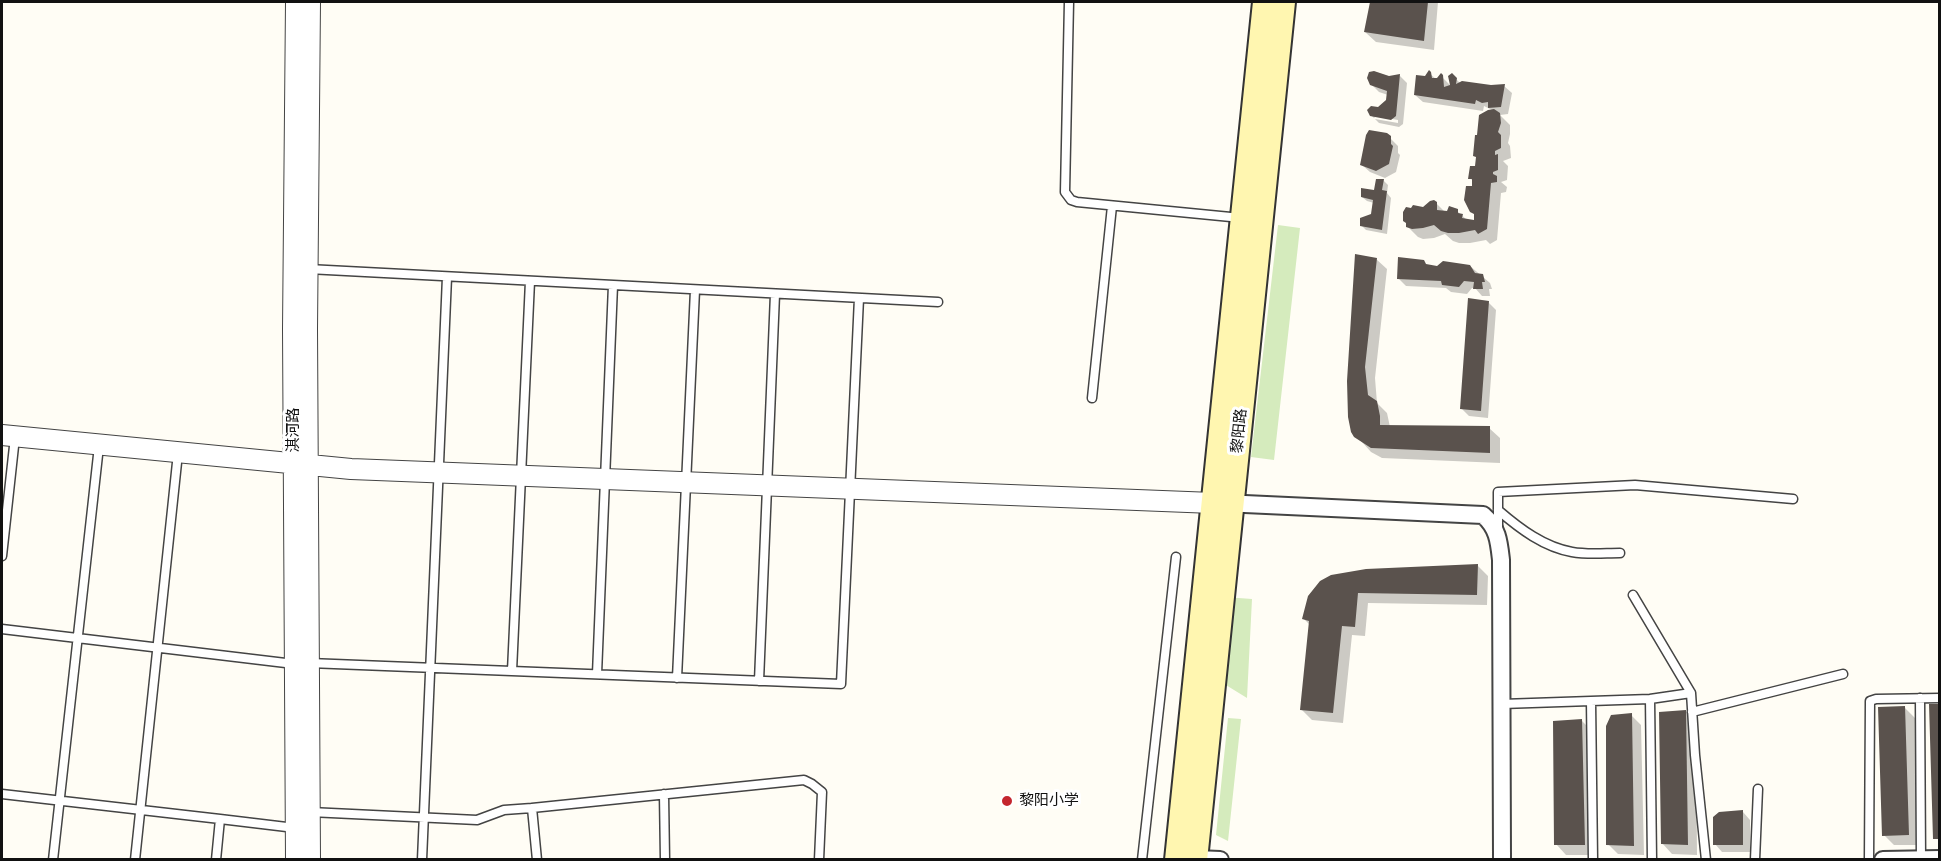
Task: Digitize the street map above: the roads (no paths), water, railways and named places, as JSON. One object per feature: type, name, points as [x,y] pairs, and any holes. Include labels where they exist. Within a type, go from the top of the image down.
[{"type":"main road","name":"黎阳路","points":[[1196,859],[1242,218],[1264,2]]},
{"type":"main road","name":"黎阳路","points":[[1176,860],[1223,503],[1284,2]]},
{"type":"street","name":"淇河路","points":[[296,2],[302,664],[296,860]]},
{"type":"street","name":"淇河路","points":[[301,464],[308,269],[310,2]]},
{"type":"street","points":[[8,436],[351,469],[1483,515],[1492,523],[1498,536],[1501,560],[1502,860]]},
{"type":"street","name":"淇河路","points":[[302,664],[310,860]]},
{"type":"street","points":[[1196,859],[1220,860]]},
{"type":"street","points":[[1883,860],[1940,859]]},
{"type":"lane","points":[[1069,2],[1065,192],[1071,200],[1242,218]]},
{"type":"lane","points":[[1092,398],[1112,206]]},
{"type":"lane","points":[[308,269],[938,302]]},
{"type":"lane","points":[[422,860],[447,277]]},
{"type":"lane","points":[[512,671],[530,281]]},
{"type":"lane","points":[[597,674],[613,285]]},
{"type":"lane","points":[[677,678],[695,290]]},
{"type":"lane","points":[[759,681],[775,294]]},
{"type":"lane","points":[[2,629],[302,664],[841,684],[859,298]]},
{"type":"lane","points":[[2,556],[8,436]]},
{"type":"lane","points":[[52,860],[99,445]]},
{"type":"lane","points":[[135,860],[178,453]]},
{"type":"lane","points":[[1498,536],[1498,492],[1635,485],[1792,499]]},
{"type":"lane","points":[[1498,510],[1512,522],[1550,546],[1574,553],[1620,553]]},
{"type":"lane","points":[[1142,860],[1176,557]]},
{"type":"lane","points":[[1633,595],[1691,693],[1706,860]]},
{"type":"lane","points":[[1692,712],[1843,674]]},
{"type":"lane","points":[[1502,704],[1650,699],[1691,693]]},
{"type":"lane","points":[[1920,698],[1921,859]]},
{"type":"lane","points":[[1869,860],[1870,701],[1940,698]]},
{"type":"lane","points":[[1650,699],[1652,860]]},
{"type":"lane","points":[[1591,701],[1593,860]]},
{"type":"lane","points":[[309,812],[477,820],[504,810],[804,780],[822,792],[819,860]]},
{"type":"lane","points":[[1755,860],[1758,789]]},
{"type":"lane","points":[[2,794],[296,828]]},
{"type":"lane","points":[[664,794],[665,860]]},
{"type":"lane","points":[[532,808],[537,860]]},
{"type":"lane","points":[[216,860],[220,819]]},
{"type":"place","name":"黎阳小学","points":[[1007,801]]}]
